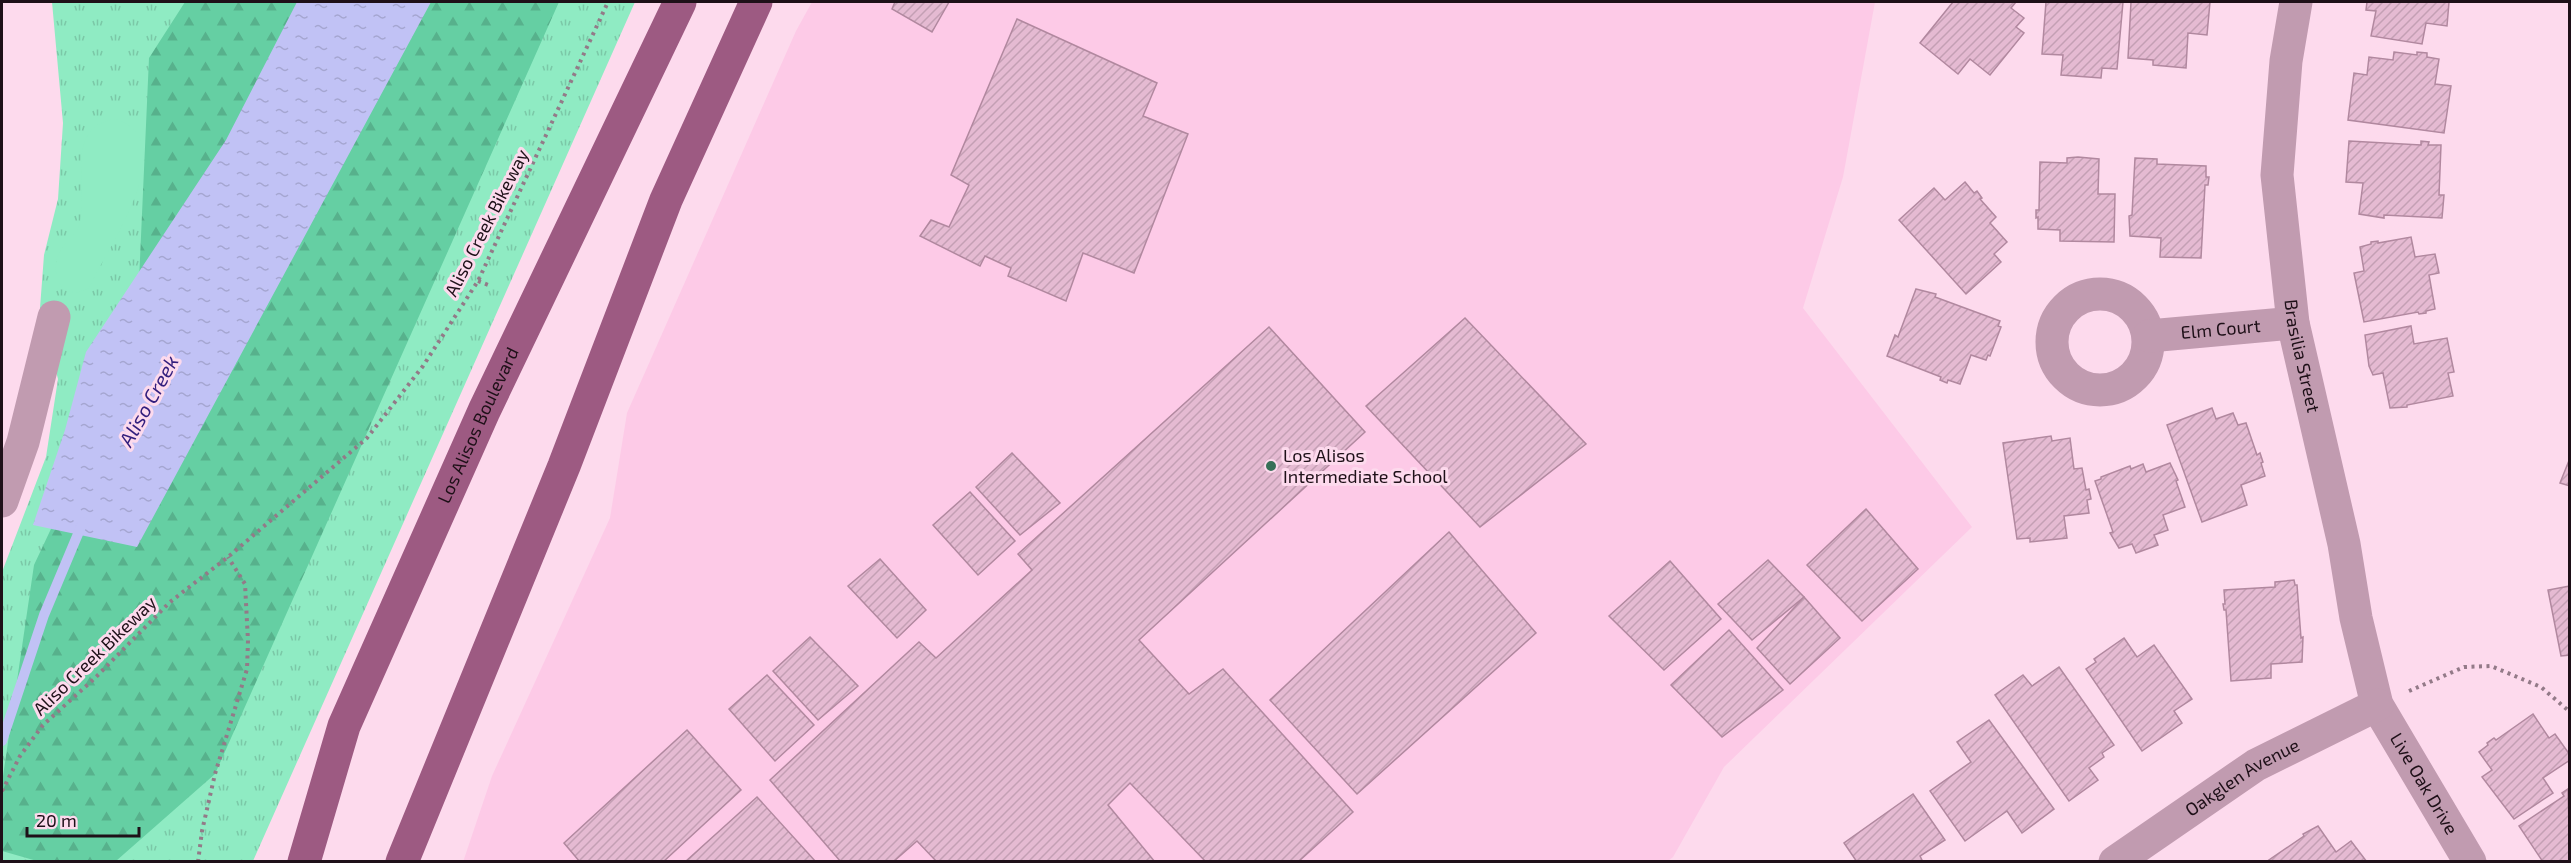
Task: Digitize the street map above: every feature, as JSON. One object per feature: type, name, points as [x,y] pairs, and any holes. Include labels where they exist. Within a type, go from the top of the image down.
[{"type":"main road","name":"Los Alisos Boulevard","points":[[304,861],[344,726],[484,411],[680,2]]},
{"type":"main road","points":[[402,861],[564,466],[666,200],[756,2]]},
{"type":"street","name":"Brasilia Street","points":[[2296,2],[2286,61],[2277,175],[2293,323],[2344,544],[2356,618],[2378,705]]},
{"type":"street","points":[[2,501],[23,441],[54,317]]},
{"type":"street","name":"Elm Court","points":[[2149,336],[2293,323]]},
{"type":"street","name":"Oakglen Avenue","points":[[2115,861],[2256,765],[2378,705]]},
{"type":"street","name":"Live Oak Drive","points":[[2378,705],[2470,861]]},
{"type":"path","name":"Aliso Creek Bikeway","points":[[2,791],[20,756],[43,726],[170,602],[228,557],[367,438],[423,366],[478,280],[608,2]]},
{"type":"path","points":[[478,280],[491,286]]},
{"type":"path","points":[[198,861],[202,831],[215,774],[247,669],[245,584],[228,557]]},
{"type":"path","points":[[2378,705],[2464,667],[2491,666],[2541,687],[2570,712]]},
{"type":"shaded area","name":"Los Alisos Intermediate School","points":[[812,2],[1875,2],[1843,177],[1803,308],[1972,527],[1724,767],[1673,857],[1668,861],[463,862],[492,776],[610,518],[627,413],[796,31]]},
{"type":"green space","points":[[52,2],[635,2],[253,861],[2,861],[2,572],[46,457],[58,379],[40,308],[44,255],[58,199],[63,123]]},
{"type":"green space","points":[[185,2],[559,2],[215,774],[116,861],[37,861],[2,851],[2,783],[34,565],[136,348],[149,58]]},
{"type":"green space","points":[[116,119],[135,131],[143,150],[142,172],[135,198],[89,288],[76,293],[63,289],[59,282],[56,269],[57,257],[78,229],[82,197],[81,163],[83,147],[88,134],[99,124]]},
{"type":"water","points":[[297,2],[431,2],[137,547],[33,525],[65,430],[86,352],[226,140]]},
{"type":"building","points":[[895,2],[949,2],[932,32],[892,9]]},
{"type":"building","points":[[1953,2],[2016,2],[2011,8],[2024,18],[2016,27],[2024,33],[1990,75],[1970,59],[1958,74],[1920,43]]},
{"type":"building","points":[[2046,2],[2123,2],[2117,69],[2102,68],[2101,78],[2061,75],[2063,55],[2042,54]]},
{"type":"building","points":[[2131,2],[2210,2],[2207,35],[2188,33],[2186,68],[2153,65],[2153,60],[2128,58]]},
{"type":"building","points":[[2367,2],[2449,2],[2447,26],[2426,23],[2422,44],[2371,36],[2376,11],[2366,10]]},
{"type":"building","points":[[1017,19],[1157,83],[1143,116],[1188,134],[1134,273],[1083,253],[1066,301],[1008,276],[1011,268],[985,256],[980,266],[920,236],[931,220],[949,227],[969,185],[951,175]]},
{"type":"building","points":[[2394,52],[2417,55],[2417,52],[2427,53],[2427,57],[2439,59],[2435,84],[2451,86],[2444,133],[2348,120],[2354,73],[2367,75],[2369,57],[2393,60]]},
{"type":"building","points":[[2349,141],[2421,145],[2421,141],[2429,142],[2428,145],[2441,145],[2439,195],[2444,195],[2442,218],[2384,215],[2384,218],[2359,214],[2363,183],[2346,182]]},
{"type":"building","points":[[2067,158],[2099,159],[2098,194],[2115,194],[2114,242],[2060,241],[2060,230],[2038,229],[2036,210],[2039,210],[2040,162],[2067,163]]},
{"type":"building","points":[[2135,158],[2157,159],[2157,164],[2206,166],[2206,177],[2209,177],[2208,185],[2205,185],[2201,258],[2160,257],[2161,238],[2130,236],[2129,216],[2132,215]]},
{"type":"building","points":[[1965,182],[1974,193],[1977,191],[1982,198],[1980,199],[1996,217],[1990,223],[2007,242],[1994,254],[2001,262],[1966,294],[1899,220],[1934,188],[1945,200]]},
{"type":"building","points":[[2411,237],[2415,257],[2435,254],[2439,273],[2429,275],[2435,309],[2426,311],[2426,313],[2419,314],[2418,312],[2364,322],[2354,273],[2364,271],[2360,247],[2371,244],[2371,242],[2378,241],[2378,243]]},
{"type":"building","points":[[1916,289],[1936,294],[1935,297],[2000,321],[1998,326],[2001,327],[1990,356],[1988,355],[1986,360],[1971,355],[1960,384],[1948,380],[1947,383],[1940,380],[1941,377],[1887,356],[1895,335],[1898,337]]},
{"type":"building","points":[[1465,318],[1586,444],[1480,527],[1366,406]]},
{"type":"building","points":[[2411,326],[2414,344],[2447,338],[2454,372],[2448,373],[2453,396],[2407,405],[2407,407],[2390,408],[2383,373],[2373,375],[2369,366],[2365,335]]},
{"type":"building","points":[[1269,327],[1365,432],[1139,640],[1189,694],[1223,669],[1353,812],[1298,862],[1206,862],[1130,783],[1108,805],[1155,862],[937,862],[917,841],[893,862],[841,862],[770,780],[919,642],[936,658],[1032,570],[1018,554]]},
{"type":"building","points":[[2212,408],[2216,419],[2233,413],[2238,425],[2246,423],[2257,455],[2260,453],[2265,476],[2241,485],[2247,505],[2202,522],[2167,425]]},
{"type":"building","points":[[2051,436],[2052,441],[2070,438],[2074,469],[2082,468],[2086,490],[2089,489],[2091,499],[2087,500],[2089,513],[2064,516],[2067,538],[2030,542],[2030,538],[2017,539],[2003,443]]},
{"type":"building","points":[[1012,453],[1060,503],[1020,535],[976,487]]},
{"type":"building","points":[[2570,458],[2570,486],[2560,483]]},
{"type":"building","points":[[2170,463],[2178,480],[2176,481],[2185,507],[2163,515],[2168,530],[2154,535],[2158,545],[2136,553],[2132,544],[2119,548],[2110,533],[2113,532],[2095,481],[2130,466],[2131,469],[2143,464],[2146,472]]},
{"type":"building","points":[[970,492],[1015,541],[978,575],[933,525]]},
{"type":"building","points":[[1866,509],[1918,569],[1862,621],[1807,565]]},
{"type":"building","points":[[1449,532],[1536,633],[1357,794],[1270,700]]},
{"type":"building","points":[[880,559],[926,610],[897,638],[848,586]]},
{"type":"building","points":[[1768,560],[1804,597],[1752,640],[1718,604]]},
{"type":"building","points":[[1670,561],[1721,619],[1664,670],[1609,616]]},
{"type":"building","points":[[2294,580],[2297,585],[2301,638],[2303,637],[2302,662],[2271,664],[2271,678],[2231,681],[2226,610],[2223,604],[2225,604],[2224,590],[2275,587],[2275,582]]},
{"type":"building","points":[[2570,586],[2570,655],[2561,656],[2548,590]]},
{"type":"building","points":[[1804,597],[1840,638],[1790,684],[1757,648]]},
{"type":"building","points":[[1729,630],[1783,690],[1722,737],[1671,685]]},
{"type":"building","points":[[810,637],[858,686],[818,720],[773,671]]},
{"type":"building","points":[[2124,638],[2137,657],[2154,645],[2192,699],[2174,711],[2182,723],[2142,751],[2086,669],[2096,662],[2094,659]]},
{"type":"building","points":[[2059,667],[2114,745],[2102,753],[2104,757],[2089,768],[2098,780],[2069,801],[1995,695],[2023,675],[2032,686]]},
{"type":"building","points":[[767,675],[814,725],[775,761],[729,709]]},
{"type":"building","points":[[2533,714],[2549,738],[2555,734],[2570,755],[2570,760],[2543,778],[2553,793],[2514,819],[2482,777],[2492,770],[2479,752],[2494,738],[2496,740]]},
{"type":"building","points":[[1989,720],[2054,809],[2022,833],[2007,811],[1965,841],[1930,791],[1971,762],[1957,742]]},
{"type":"building","points":[[687,730],[741,790],[663,862],[580,862],[564,843]]},
{"type":"building","points":[[2568,789],[2570,862],[2543,862],[2519,826],[2564,796],[2562,793]]},
{"type":"building","points":[[1913,794],[1945,840],[1920,856],[1923,862],[1857,862],[1844,843]]},
{"type":"building","points":[[757,797],[816,862],[685,862]]},
{"type":"building","points":[[2318,826],[2336,852],[2351,841],[2367,862],[2266,862],[2304,836],[2303,834]]},
{"type":"waterway","name":"Aliso Creek","points":[[2,741],[44,615],[83,522]]},
{"type":"place","name":"Los Alisos Intermediate School","points":[[1271,466]]}]
